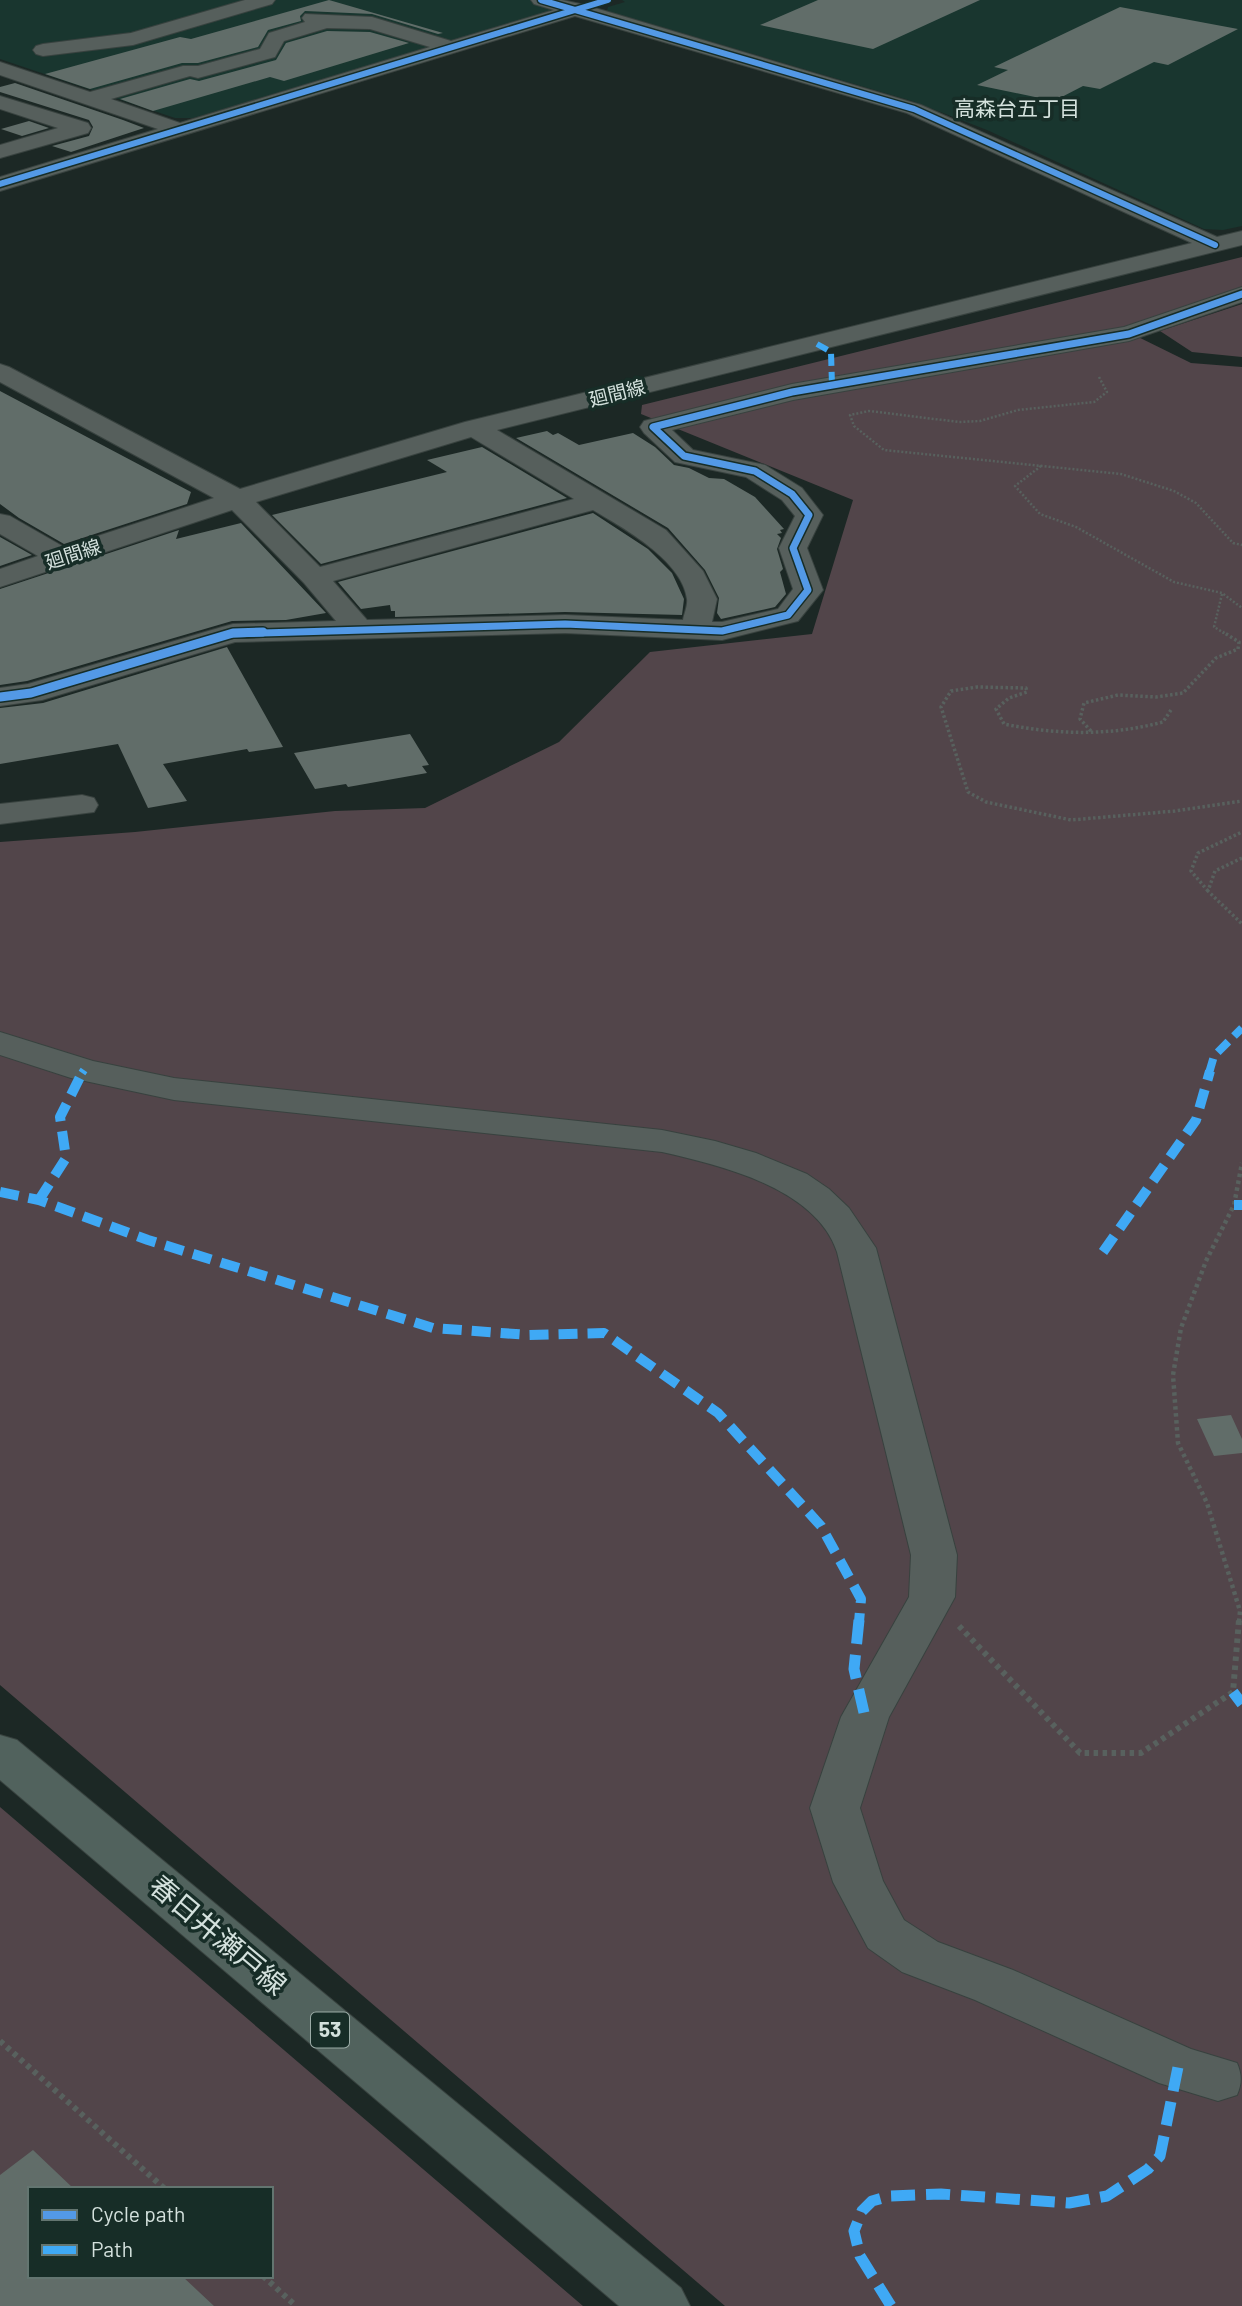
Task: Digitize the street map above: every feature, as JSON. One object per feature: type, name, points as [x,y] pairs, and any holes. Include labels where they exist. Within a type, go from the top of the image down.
[{"type":"main road","name":"春日井瀬戸線","points":[[0,1753],[661,2306]]},
{"type":"street","points":[[541,0],[914,109],[1215,245]]},
{"type":"street","points":[[0,184],[608,0]]},
{"type":"street","points":[[43,50],[133,38],[291,11],[372,23],[452,48]]},
{"type":"street","points":[[89,99],[190,70],[198,72],[268,53],[291,11]]},
{"type":"street","points":[[0,68],[180,130]]},
{"type":"street","points":[[1,102],[55,87]]},
{"type":"street","points":[[0,151],[80,128],[1,102]]},
{"type":"street","points":[[56,135],[104,153]]},
{"type":"street","name":"廻間線","points":[[0,578],[237,499],[474,428],[1242,238]]},
{"type":"street","points":[[0,696],[31,693],[233,633],[565,624],[722,631],[788,615],[808,590],[793,548],[809,515],[792,494],[755,471],[684,456],[653,427],[792,392],[1129,334],[1242,294]]},
{"type":"street","points":[[0,372],[237,499],[314,577],[358,628]]},
{"type":"street","points":[[474,428],[656,536],[689,572],[702,599],[696,628]]},
{"type":"street","points":[[314,577],[596,501]]},
{"type":"street","points":[[0,522],[62,558]]},
{"type":"street","points":[[0,814],[82,805]]},
{"type":"street","points":[[0,1043],[84,1070],[174,1088],[662,1141],[724,1153],[773,1172],[808,1193],[834,1214],[853,1242],[863,1275],[934,1555],[932,1597],[865,1717],[835,1808],[858,1882],[886,1934],[920,1956],[994,1985],[1178,2067],[1218,2079]]},
{"type":"path","points":[[1099,376],[1107,391],[1094,402],[1018,410],[980,421],[959,422],[869,411],[850,415],[854,426],[884,450],[902,454],[1121,474],[1174,491],[1196,503],[1233,543],[1242,545]]},
{"type":"path","points":[[1042,465],[1015,486],[1040,514],[1076,527],[1174,582],[1222,593],[1242,608]]},
{"type":"path","points":[[1091,731],[1080,719],[1084,703],[1118,695],[1183,694],[1216,658],[1238,649],[1239,642],[1214,627],[1222,593]]},
{"type":"path","points":[[1171,710],[1163,722],[1137,730],[1036,732],[1004,724],[996,709],[1009,698],[1027,692],[1026,688],[977,687],[951,691],[941,707],[968,792],[986,802],[1071,820],[1175,811],[1242,801]]},
{"type":"path","points":[[1242,832],[1198,853],[1191,871],[1242,923]]},
{"type":"path","points":[[1208,891],[1215,871],[1242,858]]},
{"type":"path","points":[[932,1597],[1080,1753],[1141,1753],[1233,1692],[1240,1611],[1207,1503],[1178,1443],[1173,1376],[1181,1328],[1206,1261],[1234,1206],[1242,1163]]},
{"type":"path","points":[[0,2041],[163,2187]]},
{"type":"path","points":[[265,2278],[296,2306]]},
{"type":"shaded area","points":[[0,0],[530,0],[552,6],[555,10],[193,118],[175,118],[0,59]]},
{"type":"shaded area","points":[[622,0],[1242,0],[1242,226],[1223,230],[1204,229],[987,130],[912,101],[607,11],[608,7],[625,2]]},
{"type":"shaded area","points":[[1242,257],[1242,287],[1124,330],[1191,363],[1242,367],[1242,2306],[725,2306],[0,1685],[0,842],[135,832],[335,811],[425,808],[559,742],[650,652],[812,634],[853,500],[641,414],[642,405]]},
{"type":"shaded area","points":[[1242,304],[1242,357],[1192,352],[1160,331]]},
{"type":"shaded area","points":[[0,1807],[583,2306],[0,2306]]},
{"type":"building","points":[[329,0],[443,33],[438,34],[372,14],[305,11],[300,16],[301,21],[268,30],[258,47],[198,63],[182,63],[90,89],[45,74],[180,37],[191,39]]},
{"type":"building","points":[[818,0],[980,0],[873,49],[760,25]]},
{"type":"building","points":[[1120,7],[1238,29],[1168,65],[1154,62],[1100,89],[1083,86],[1054,101],[977,85],[1008,70],[994,67]]},
{"type":"building","points":[[327,31],[370,32],[409,43],[284,81],[270,77],[153,111],[120,99],[190,79],[199,81],[276,60],[286,43]]},
{"type":"building","points":[[15,83],[144,128],[71,152],[52,146],[89,136],[93,127],[89,120],[0,92],[0,87]]},
{"type":"building","points":[[29,121],[49,128],[22,136],[1,129]]},
{"type":"building","points":[[0,391],[191,492],[187,504],[64,544],[19,518],[0,504]]},
{"type":"building","points":[[547,431],[553,435],[558,433],[579,445],[633,433],[655,447],[674,465],[689,468],[709,478],[724,479],[755,497],[784,529],[777,534],[781,538],[777,549],[786,594],[775,607],[721,619],[717,613],[719,598],[705,570],[668,528],[516,438]]},
{"type":"building","points":[[482,447],[567,498],[321,564],[272,515],[447,472],[427,460]]},
{"type":"building","points":[[593,513],[648,549],[672,573],[684,599],[682,615],[565,612],[395,617],[395,611],[391,611],[390,605],[361,609],[338,582]]},
{"type":"building","points":[[241,523],[326,613],[286,620],[232,621],[27,681],[0,685],[0,589],[179,530],[176,539]]},
{"type":"building","points":[[0,537],[32,555],[0,566]]},
{"type":"building","points":[[227,647],[283,747],[249,752],[247,749],[163,764],[187,801],[148,808],[118,744],[0,764],[0,708],[43,703]]},
{"type":"building","points":[[410,734],[429,765],[422,766],[427,773],[348,787],[346,784],[315,789],[294,753]]},
{"type":"building","points":[[1231,1415],[1242,1439],[1242,1453],[1214,1456],[1197,1419]]},
{"type":"building","points":[[33,2150],[72,2187],[28,2187],[28,2278],[184,2278],[214,2306],[0,2306],[0,2175]]},
{"type":"marked path","points":[[817,344],[831,352],[832,385]]},
{"type":"marked path","points":[[1103,1252],[1196,1120],[1214,1056],[1242,1028]]},
{"type":"marked path","points":[[39,1200],[66,1158],[60,1117],[84,1070]]},
{"type":"marked path","points":[[0,1192],[39,1200],[148,1240],[433,1328],[529,1335],[604,1333],[718,1413],[821,1526],[861,1599],[854,1669],[865,1717]]},
{"type":"marked path","points":[[1234,1205],[1242,1205]]},
{"type":"marked path","points":[[1233,1692],[1242,1704]]},
{"type":"marked path","points":[[891,2306],[860,2256],[854,2231],[862,2211],[872,2201],[890,2196],[941,2194],[1069,2203],[1107,2196],[1148,2169],[1160,2156],[1178,2067]]},
{"type":"cycle path","points":[[541,0],[914,109],[1215,245]]},
{"type":"cycle path","points":[[0,184],[608,0]]},
{"type":"cycle path","points":[[0,697],[31,693],[233,633],[565,624],[722,631],[788,615],[808,590],[793,548],[809,515],[792,494],[755,471],[684,456],[653,427],[792,392],[1129,334],[1242,294]]},
{"type":"district","name":"高森台五丁目","points":[[1017,109]]}]
